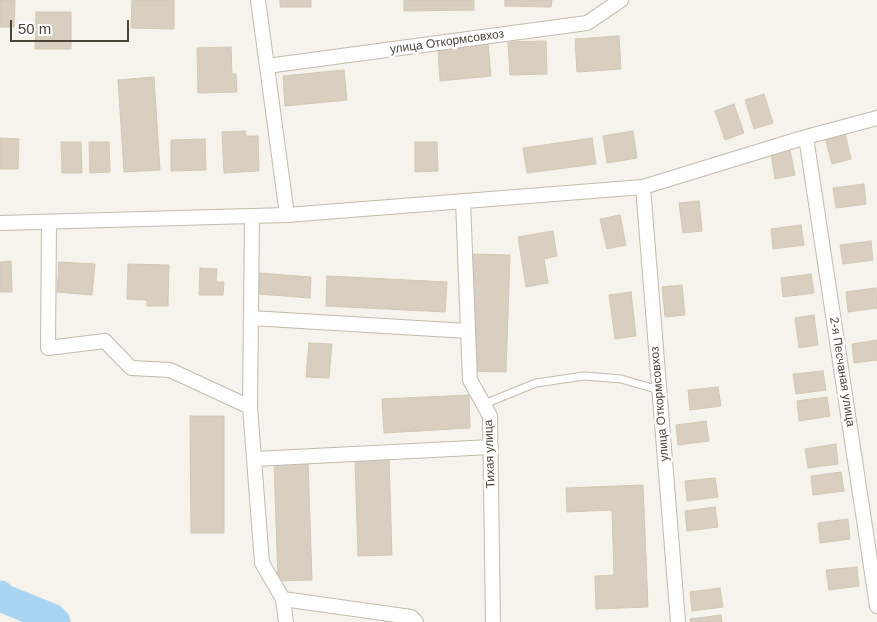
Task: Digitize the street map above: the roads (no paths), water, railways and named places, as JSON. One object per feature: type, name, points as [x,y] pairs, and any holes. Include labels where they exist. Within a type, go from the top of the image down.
[{"type":"street","points":[[258,0],[287,215]]},
{"type":"street","name":"улица Откормсовхоз","points":[[267,66],[587,23],[621,0]]},
{"type":"street","points":[[0,223],[287,215],[642,187],[806,137],[877,118]]},
{"type":"street","name":"2-я Песчаная улица","points":[[806,137],[877,606]]},
{"type":"street","name":"улица Откормсовхоз","points":[[642,187],[678,622]]},
{"type":"street","name":"Тихая улица","points":[[463,201],[470,380],[490,416],[493,622]]},
{"type":"street","points":[[252,216],[250,407],[262,563],[283,599],[286,622]]},
{"type":"street","points":[[49,222],[48,348],[105,342],[130,368],[170,370],[250,407]]},
{"type":"street","points":[[251,318],[468,331]]},
{"type":"street","points":[[255,459],[490,447]]},
{"type":"street","points":[[283,599],[411,617],[416,622]]},
{"type":"lane","points":[[484,404],[536,383],[584,376],[621,379],[659,390]]},
{"type":"waterway","points":[[0,595],[2,598],[52,618],[56,622]]}]
